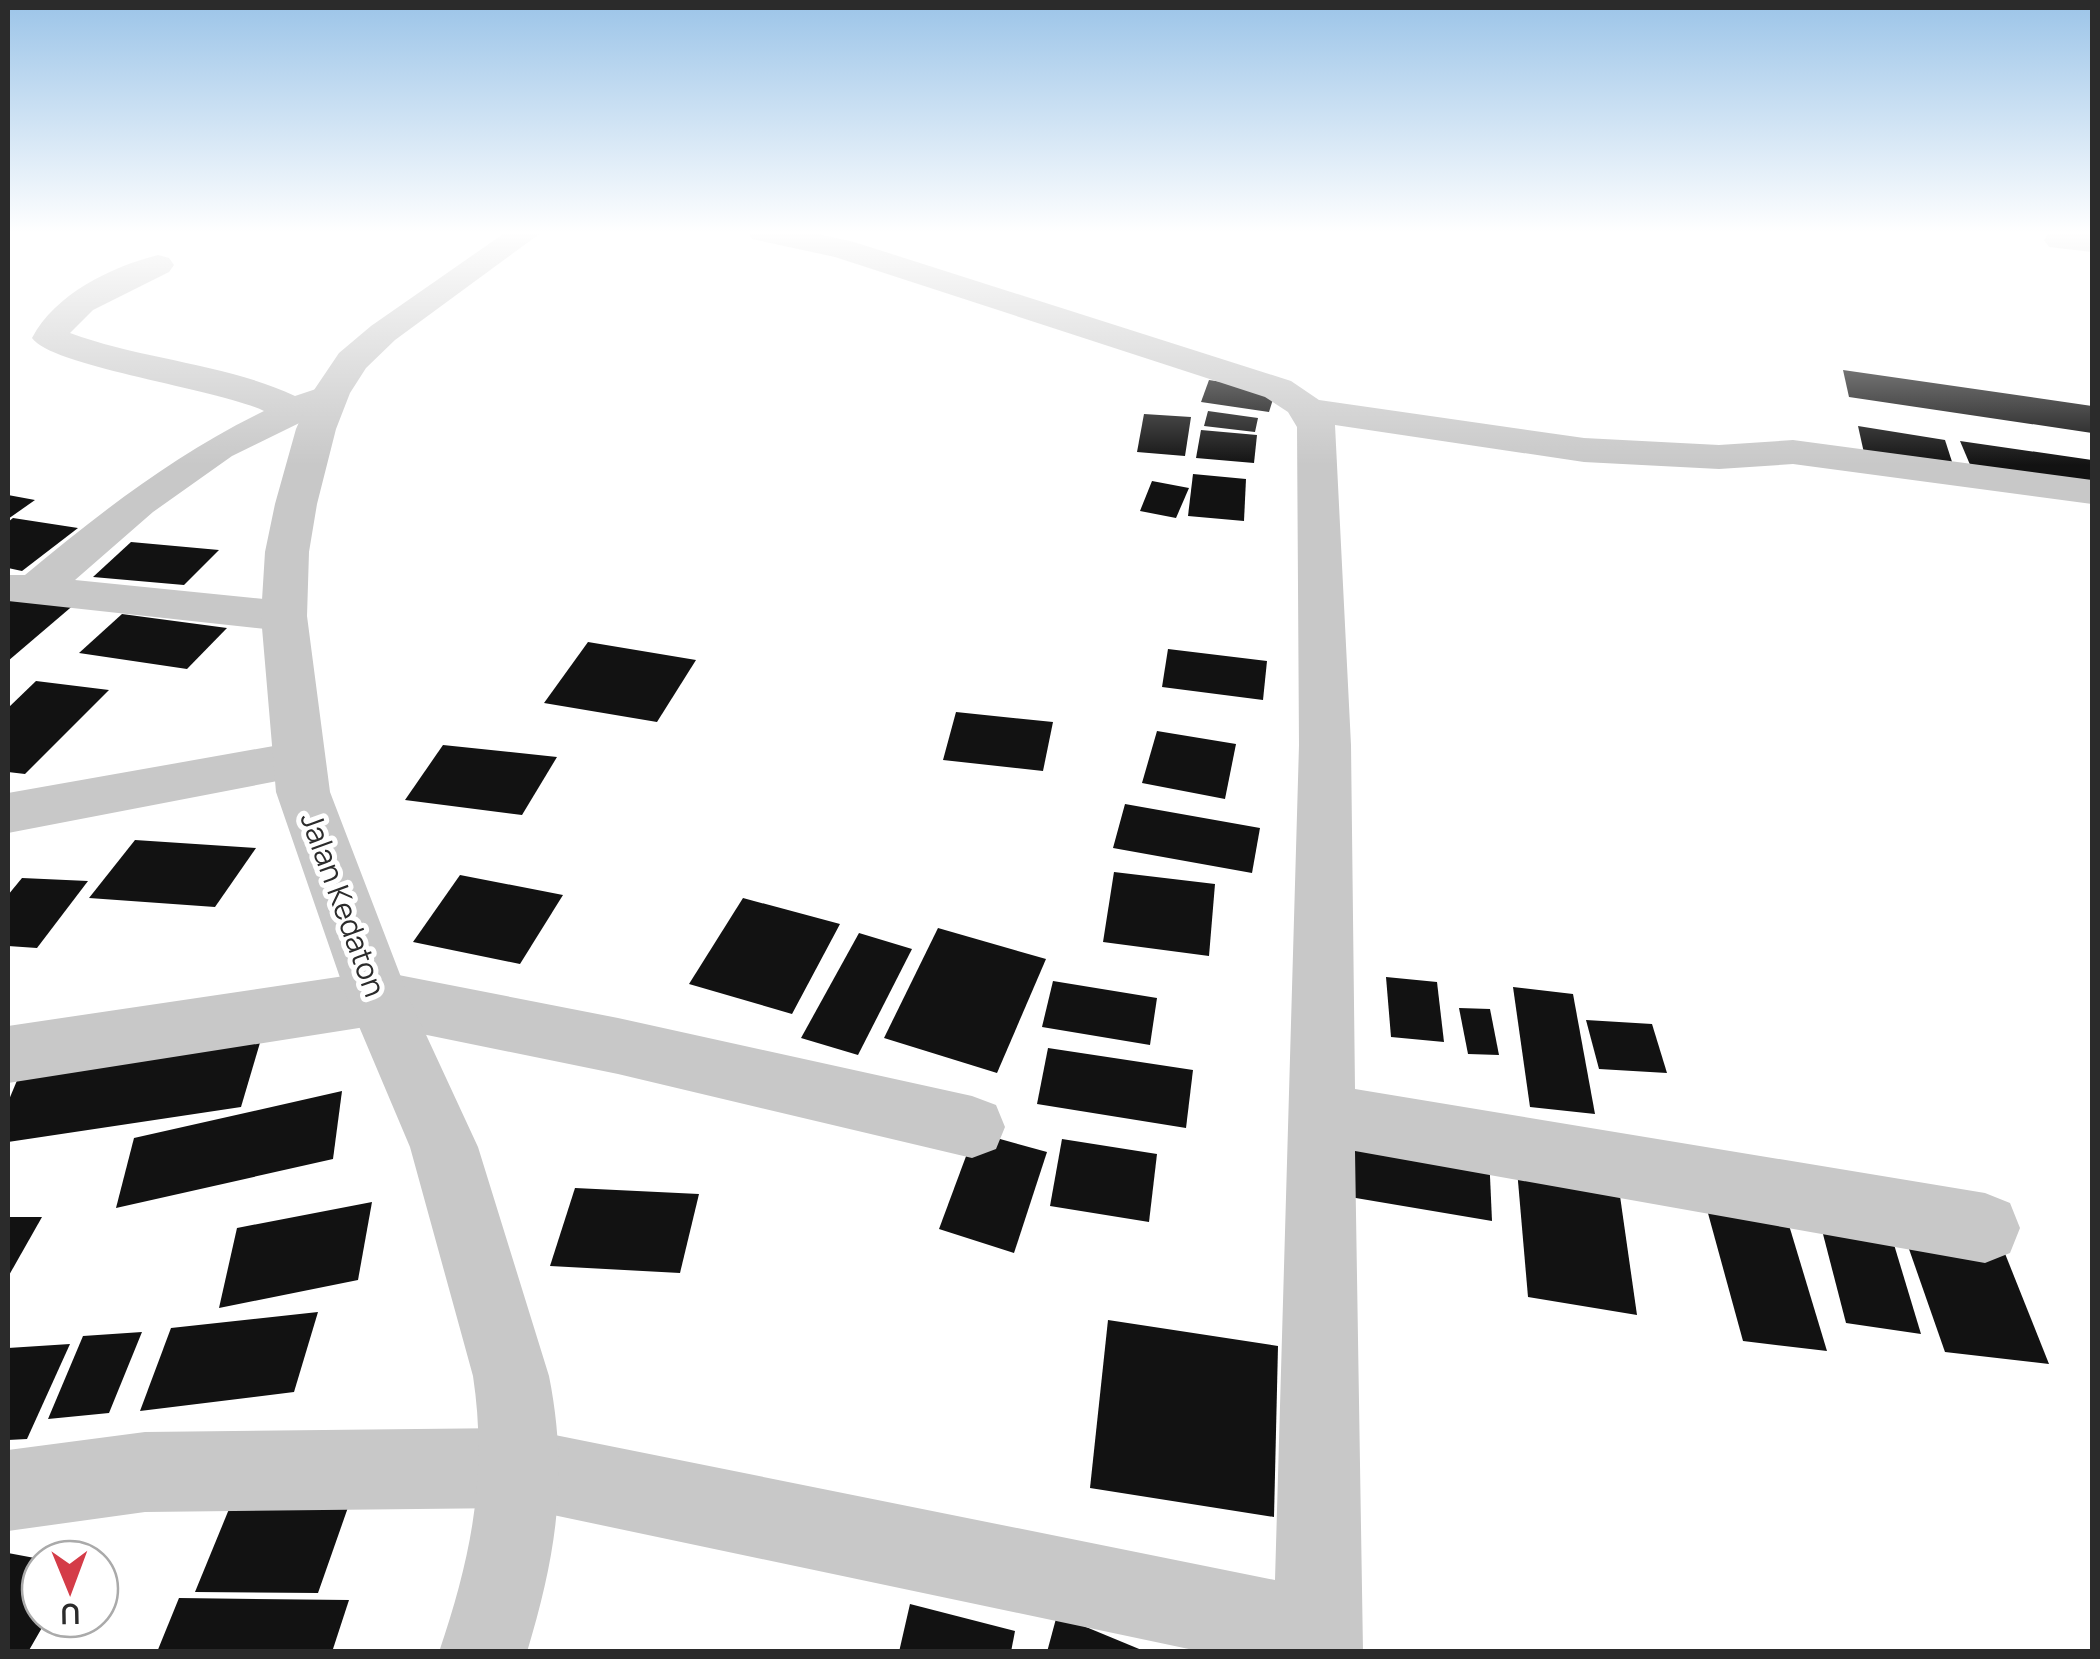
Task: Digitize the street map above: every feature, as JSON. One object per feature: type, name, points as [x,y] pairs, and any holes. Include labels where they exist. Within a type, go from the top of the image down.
[{"type":"street","points":[[73,309],[57,322],[50,338],[104,356],[313,402]]},
{"type":"street","name":"Jalan Kedaton","points":[[417,309],[383,333],[313,402],[316,428],[287,552],[284,616],[296,762],[303,792],[378,998],[450,1166],[511,1376],[518,1415],[517,1523],[506,1577],[483,1652]]},
{"type":"street","points":[[8,1491],[145,1472],[520,1468],[1318,1642],[1325,744],[1316,426],[1298,398],[1278,389],[1102,336],[1030,309]]},
{"type":"street","points":[[21,589],[218,448],[313,402]]},
{"type":"street","points":[[1309,410],[1584,450],[1718,456],[1793,452],[2092,492]]},
{"type":"street","points":[[21,589],[284,616]]},
{"type":"street","points":[[8,813],[296,762]]},
{"type":"street","points":[[8,1055],[378,998],[618,1046],[972,1128]]},
{"type":"street","points":[[1321,1114],[1985,1228]]},
{"type":"building","points":[[1843,370],[2092,406],[2092,433],[1849,397]]},
{"type":"building","points":[[1209,380],[1276,390],[1269,412],[1201,402]]},
{"type":"building","points":[[1208,411],[1258,418],[1255,432],[1204,426]]},
{"type":"building","points":[[1144,414],[1191,417],[1185,456],[1137,452]]},
{"type":"building","points":[[1858,426],[1945,440],[1954,468],[1864,453]]},
{"type":"building","points":[[1201,430],[1257,435],[1254,463],[1196,458]]},
{"type":"building","points":[[1960,441],[2092,460],[2092,485],[1971,467]]},
{"type":"building","points":[[1193,474],[1246,479],[1244,521],[1188,516]]},
{"type":"building","points":[[1152,481],[1189,488],[1176,518],[1140,511]]},
{"type":"building","points":[[8,495],[35,500],[8,519]]},
{"type":"building","points":[[13,518],[78,528],[22,571],[8,568],[8,522]]},
{"type":"building","points":[[131,542],[219,550],[184,585],[93,577]]},
{"type":"building","points":[[8,592],[76,603],[8,661]]},
{"type":"building","points":[[122,614],[227,628],[187,669],[79,653]]},
{"type":"building","points":[[588,642],[696,660],[657,722],[544,703]]},
{"type":"building","points":[[1168,649],[1267,661],[1263,700],[1162,687]]},
{"type":"building","points":[[36,681],[109,690],[25,774],[8,772],[8,708]]},
{"type":"building","points":[[956,712],[1053,722],[1043,771],[943,760]]},
{"type":"building","points":[[1157,731],[1236,744],[1225,799],[1142,783]]},
{"type":"building","points":[[443,745],[557,757],[522,815],[405,800]]},
{"type":"building","points":[[1125,804],[1260,828],[1252,873],[1113,848]]},
{"type":"building","points":[[135,840],[256,848],[215,907],[89,898]]},
{"type":"building","points":[[1114,872],[1215,884],[1209,956],[1103,942]]},
{"type":"building","points":[[460,875],[563,895],[520,964],[413,942]]},
{"type":"building","points":[[22,878],[88,881],[37,948],[8,946],[8,895]]},
{"type":"building","points":[[743,898],[840,924],[792,1014],[689,984]]},
{"type":"building","points":[[938,928],[1046,959],[997,1073],[884,1038]]},
{"type":"building","points":[[859,933],[912,949],[858,1055],[801,1038]]},
{"type":"building","points":[[1386,977],[1437,982],[1444,1042],[1391,1037]]},
{"type":"building","points":[[1053,981],[1157,998],[1150,1045],[1042,1027]]},
{"type":"building","points":[[1513,987],[1573,994],[1595,1114],[1530,1107]]},
{"type":"building","points":[[1459,1008],[1490,1009],[1499,1055],[1468,1054]]},
{"type":"building","points":[[1586,1020],[1652,1024],[1667,1073],[1599,1069]]},
{"type":"building","points":[[262,1036],[241,1107],[8,1142],[8,1102],[21,1071]]},
{"type":"building","points":[[1048,1048],[1193,1070],[1186,1128],[1037,1104]]},
{"type":"building","points":[[342,1091],[333,1159],[116,1208],[134,1138]]},
{"type":"building","points":[[1345,1131],[1489,1154],[1492,1221],[1344,1196]]},
{"type":"building","points":[[975,1132],[1047,1152],[1014,1253],[939,1229]]},
{"type":"building","points":[[1062,1139],[1157,1154],[1149,1222],[1050,1206]]},
{"type":"building","points":[[1516,1158],[1617,1175],[1637,1315],[1528,1297]]},
{"type":"building","points":[[575,1188],[699,1194],[680,1273],[550,1266]]},
{"type":"building","points":[[1703,1195],[1782,1202],[1827,1351],[1743,1341]]},
{"type":"building","points":[[372,1202],[358,1280],[219,1308],[237,1228]]},
{"type":"building","points":[[1816,1207],[1886,1218],[1921,1334],[1846,1323]]},
{"type":"building","points":[[8,1217],[42,1217],[8,1277]]},
{"type":"building","points":[[1902,1229],[2000,1241],[2049,1364],[1945,1352]]},
{"type":"building","points":[[318,1312],[294,1392],[140,1411],[171,1328]]},
{"type":"building","points":[[1108,1320],[1278,1346],[1274,1517],[1090,1488]]},
{"type":"building","points":[[142,1332],[109,1413],[48,1419],[83,1336]]},
{"type":"building","points":[[70,1344],[27,1439],[8,1440],[8,1348]]},
{"type":"building","points":[[243,1475],[359,1476],[318,1593],[195,1592]]},
{"type":"building","points":[[8,1553],[20,1555],[20,1639],[35,1639],[28,1652],[8,1652]]},
{"type":"building","points":[[179,1598],[349,1600],[332,1652],[157,1652]]},
{"type":"building","points":[[910,1604],[1015,1631],[1011,1652],[899,1652]]},
{"type":"building","points":[[1057,1615],[1144,1651],[1144,1652],[1047,1652]]}]
